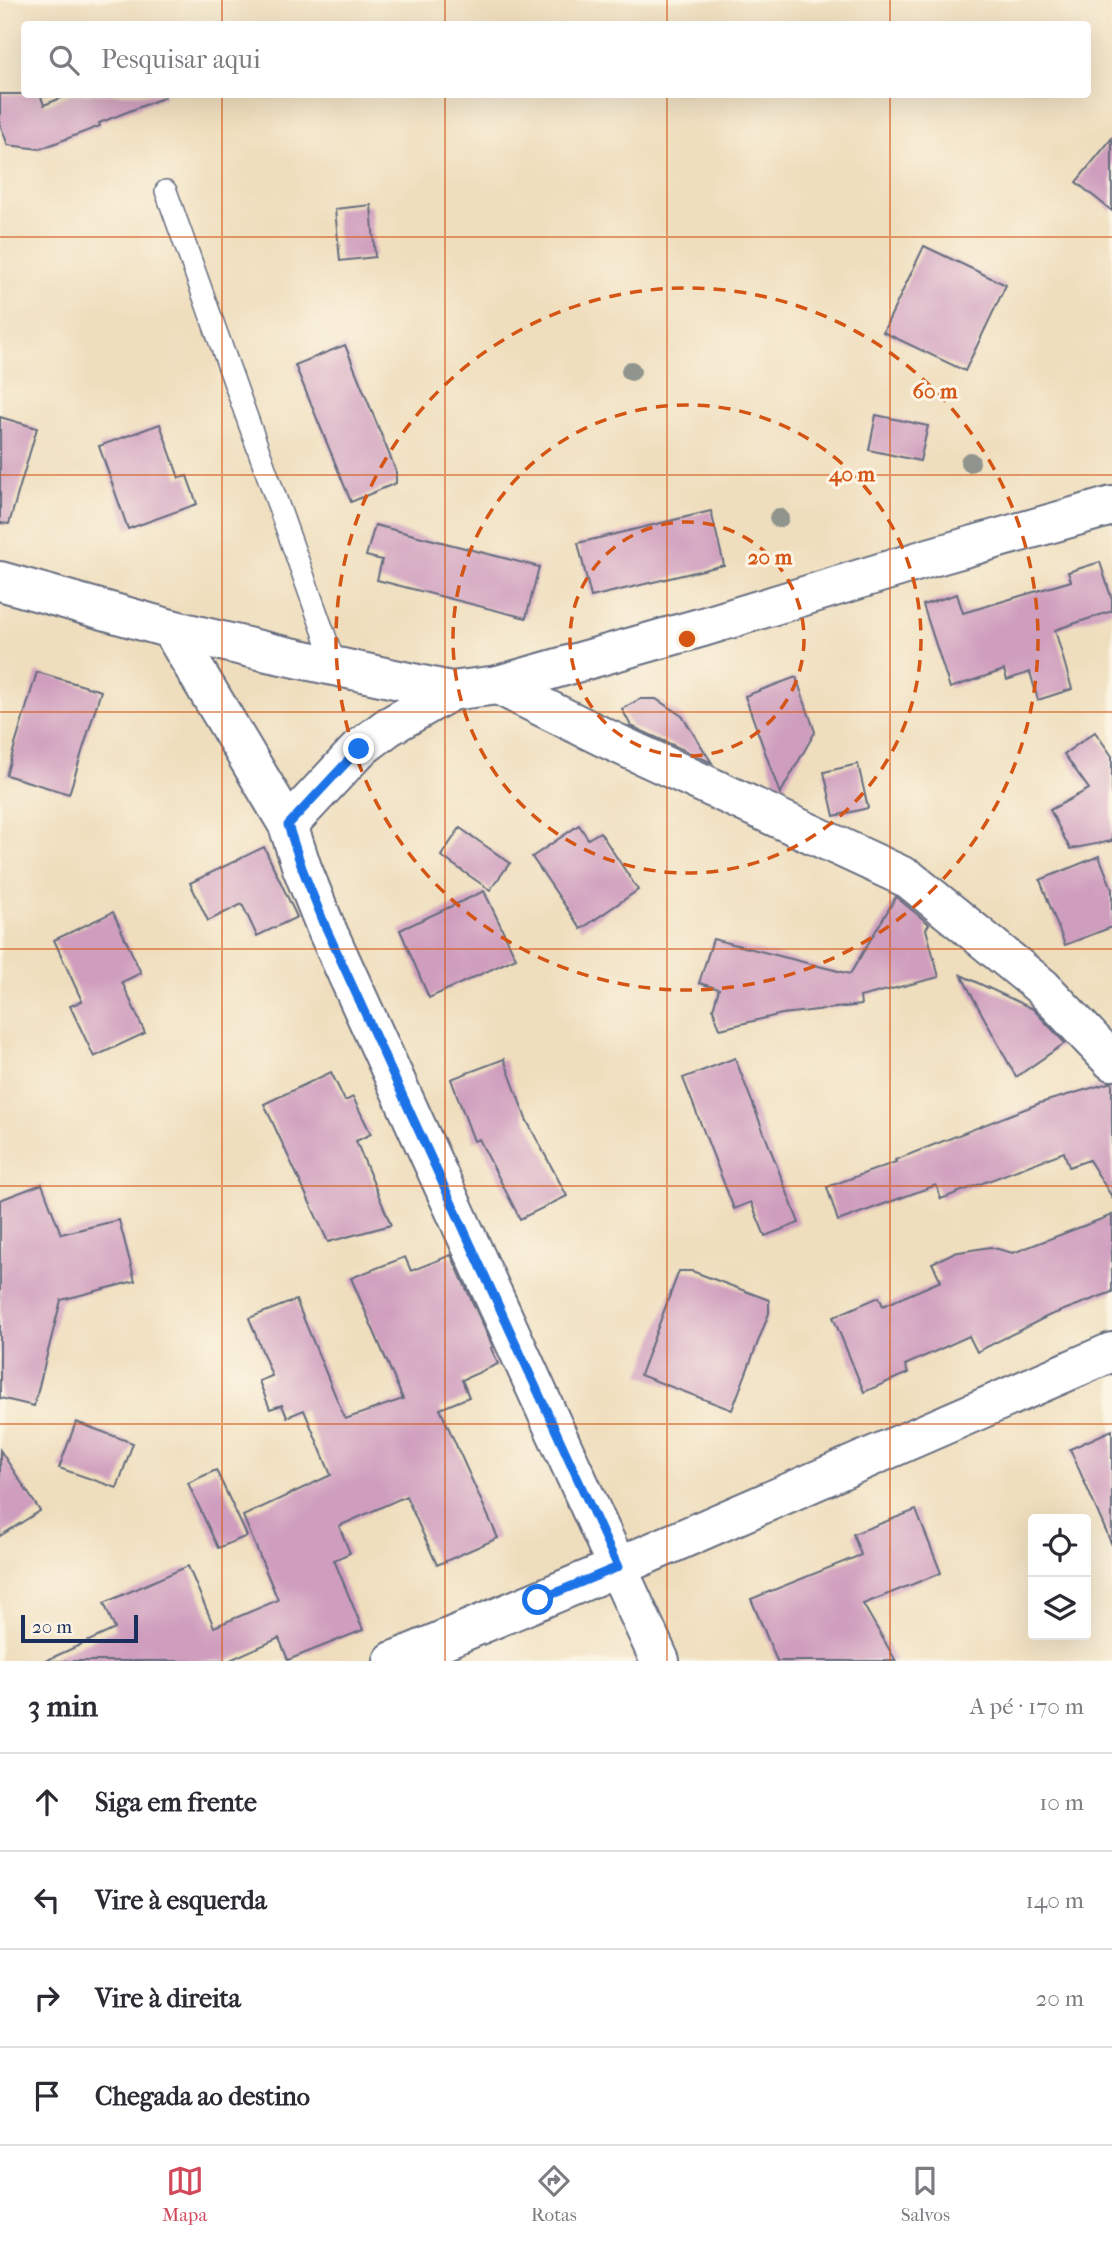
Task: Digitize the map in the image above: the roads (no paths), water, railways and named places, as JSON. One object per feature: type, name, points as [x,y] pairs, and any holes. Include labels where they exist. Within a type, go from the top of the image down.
[{"type":"street","points":[[0,581],[171,629],[450,691],[498,685],[1112,506]]},
{"type":"street","points":[[171,629],[288,825],[326,928],[660,1661]]},
{"type":"street","points":[[498,685],[601,736],[909,879],[1042,987],[1112,1061]]},
{"type":"street","points":[[288,825],[359,749],[388,727],[450,691]]},
{"type":"street","points":[[393,1661],[618,1567],[1112,1352]]},
{"type":"lane","points":[[166,191],[336,667]]}]
